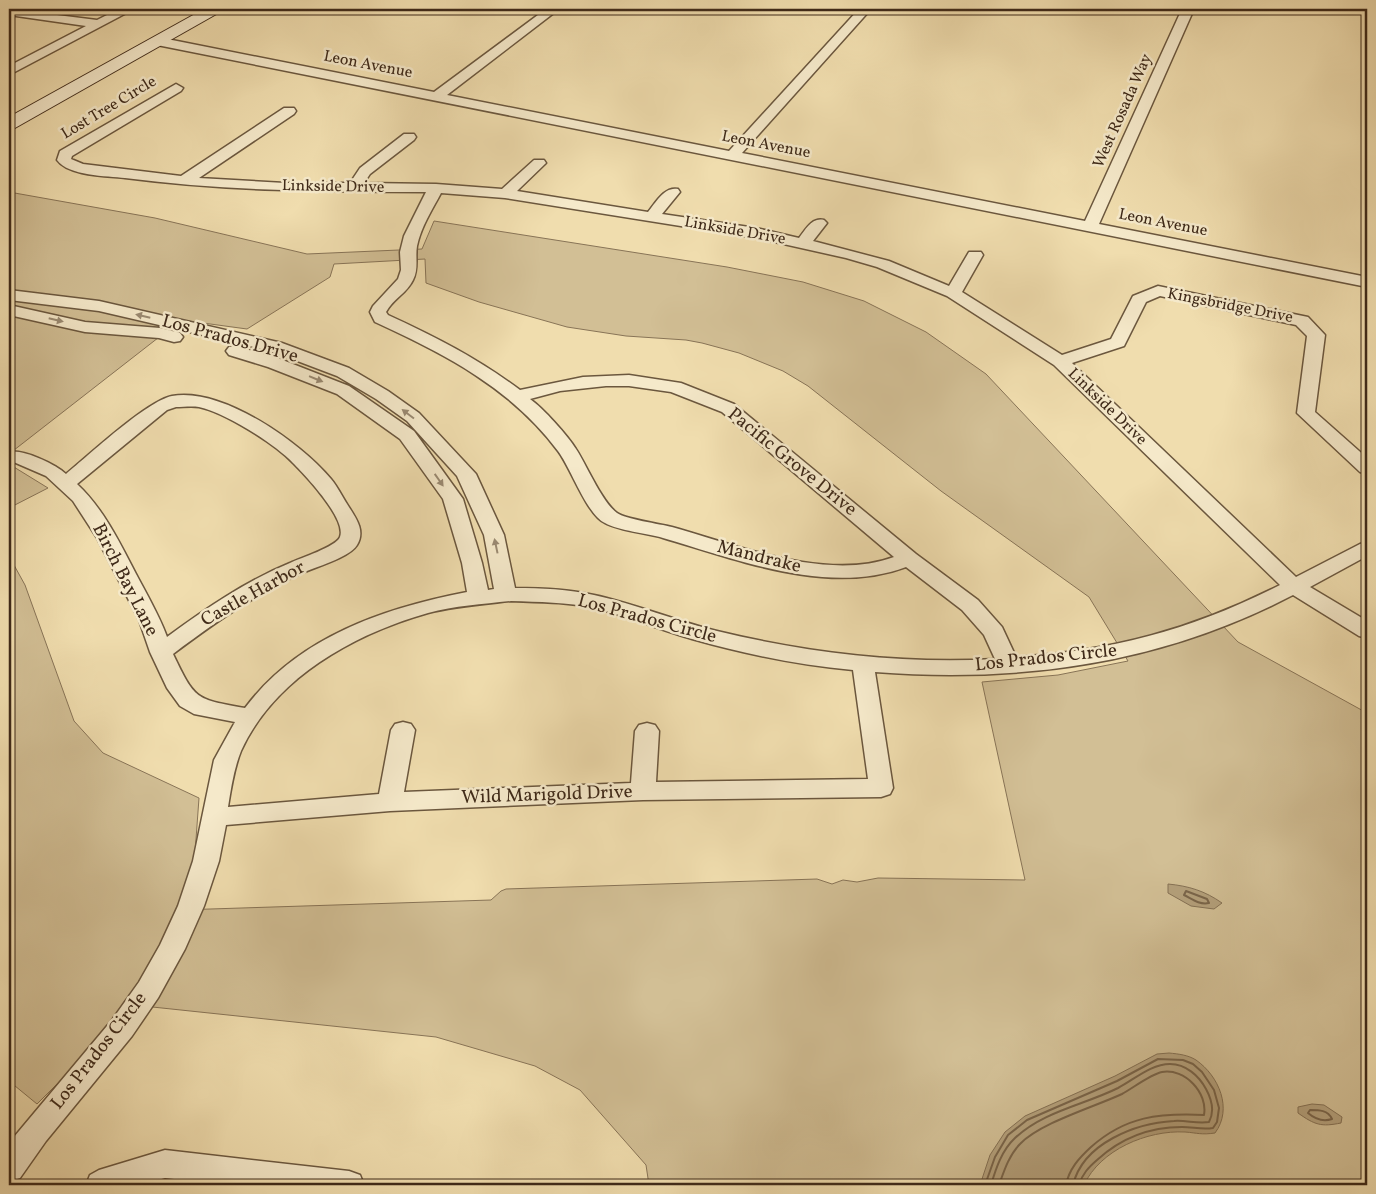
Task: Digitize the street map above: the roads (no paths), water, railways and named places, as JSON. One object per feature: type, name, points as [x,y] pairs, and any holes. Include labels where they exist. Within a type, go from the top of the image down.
[{"type":"main road","points":[[9,124],[216,9]]},
{"type":"street","points":[[9,71],[128,9]]},
{"type":"street","points":[[436,97],[553,9]]},
{"type":"street","points":[[732,156],[865,9]]},
{"type":"street","name":"West Rosada Way","points":[[1090,227],[1188,9]]},
{"type":"street","points":[[9,11],[98,24]]},
{"type":"street","name":"Leon Avenue","points":[[157,41],[1367,282]]},
{"type":"street","name":"Lost Tree Circle","points":[[64,160],[65,154],[176,88]]},
{"type":"street","points":[[184,181],[289,112]]},
{"type":"street","points":[[354,188],[365,171],[409,137]]},
{"type":"street","name":"Linkside Drive","points":[[64,160],[68,164],[81,168],[184,181],[285,187],[436,188],[505,194],[756,233],[883,264],[953,293],[1060,362],[1293,586],[1367,631]]},
{"type":"street","points":[[505,194],[539,163]]},
{"type":"street","points":[[277,203],[285,187]]},
{"type":"street","points":[[436,188],[414,231],[408,253],[408,272],[400,289],[380,306],[378,312],[380,318],[438,344],[490,376],[516,397]]},
{"type":"street","points":[[651,217],[673,192]]},
{"type":"street","points":[[803,243],[819,223]]},
{"type":"street","points":[[953,293],[975,255]]},
{"type":"street","name":"Kingsbridge Drive","points":[[1060,362],[1118,342],[1138,299],[1158,292],[1302,320],[1316,335],[1306,413],[1367,468]]},
{"type":"street","name":"Los Prados Drive","points":[[9,295],[99,306],[276,347],[343,372],[382,395],[414,417],[466,474],[494,535],[506,594]]},
{"type":"street","name":"Los Prados Drive","points":[[9,310],[85,327],[160,333],[240,352],[343,390],[407,435],[453,499],[472,563],[479,597]]},
{"type":"street","name":"Pacific Grove Drive","points":[[516,397],[567,384],[614,380],[658,384],[695,394],[728,408],[909,559],[970,605],[994,632],[1008,666]]},
{"type":"street","name":"Mandrake","points":[[516,397],[527,405],[567,449],[601,509],[611,519],[666,532],[746,556],[816,570],[859,572],[890,566],[909,559]]},
{"type":"street","name":"Castle Harbor","points":[[65,484],[161,406],[174,401],[201,402],[222,409],[270,435],[293,452],[324,483],[348,523],[351,535],[348,543],[338,550],[291,570],[222,608],[161,652]]},
{"type":"street","name":"Birch Bay Lane","points":[[16,456],[53,472],[80,497],[106,538],[150,620],[161,652],[178,688],[188,700],[202,708],[250,717]]},
{"type":"street","name":"Los Prados Circle","points":[[9,1168],[26,1142],[122,1028],[152,985],[183,926],[208,857],[226,757],[250,717],[277,684],[315,654],[378,621],[403,612],[479,597],[506,594],[542,595],[591,601],[714,638],[799,656],[863,664],[918,667],[1008,666],[1095,656],[1134,648],[1210,626],[1263,603],[1367,548]]},
{"type":"street","name":"Wild Marigold Drive","points":[[214,816],[390,802],[643,791],[881,788],[863,664]]},
{"type":"street","points":[[390,802],[403,730]]},
{"type":"street","points":[[643,791],[647,731]]},
{"type":"street","points":[[101,1185],[110,1180],[165,1164],[349,1185]]},
{"type":"water","points":[[1168,884],[1196,890],[1222,903],[1214,909],[1191,906],[1168,893]]},
{"type":"water","points":[[1157,1054],[1180,1054],[1196,1060],[1217,1084],[1223,1104],[1223,1114],[1215,1133],[1170,1132],[1141,1139],[1113,1152],[1091,1173],[1084,1185],[980,1185],[990,1155],[1005,1132],[1025,1116],[1115,1076]]},
{"type":"water","points":[[1312,1104],[1324,1105],[1342,1117],[1341,1123],[1318,1124],[1298,1113],[1298,1107]]}]
